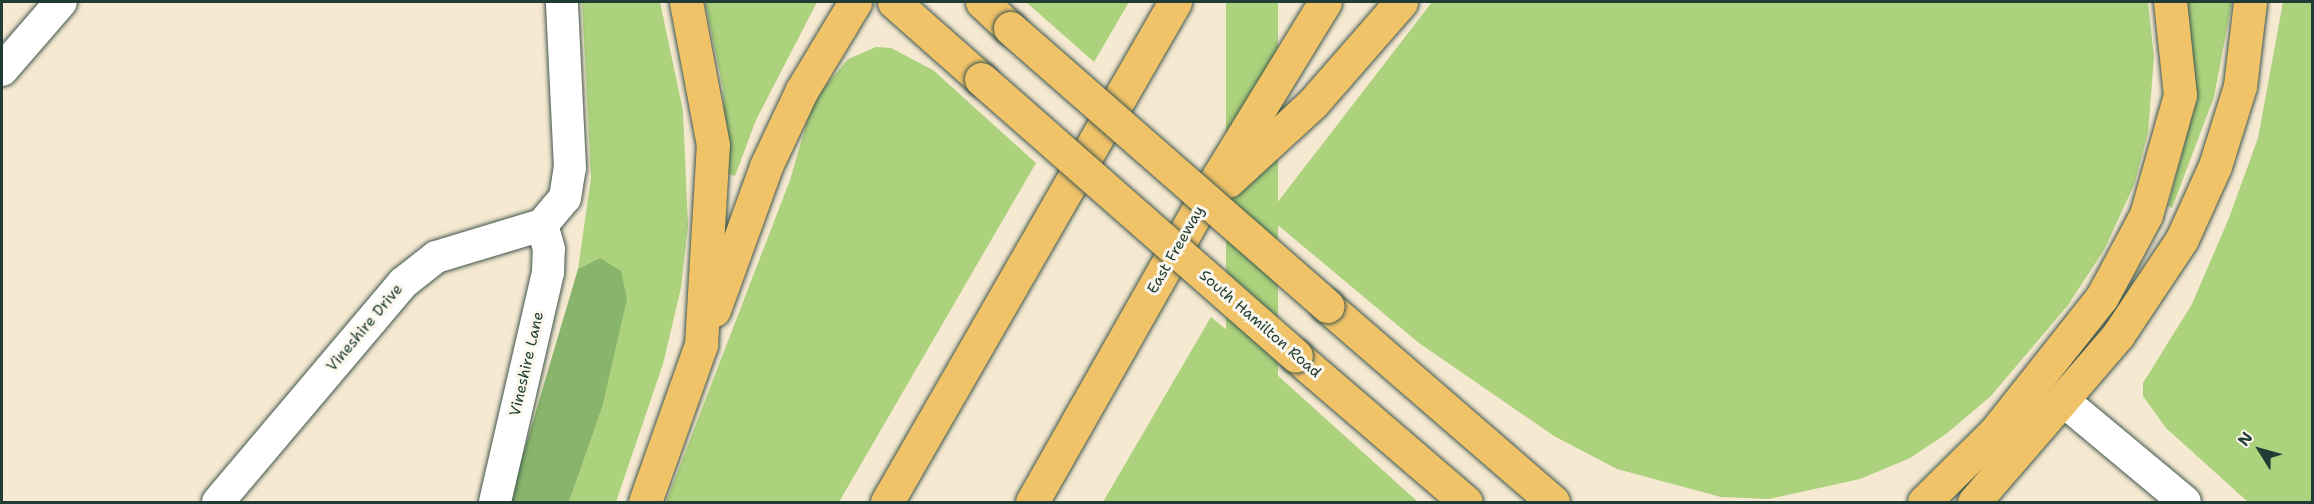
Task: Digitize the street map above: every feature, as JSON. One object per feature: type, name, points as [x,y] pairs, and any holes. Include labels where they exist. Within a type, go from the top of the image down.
[{"type":"main road","points":[[686,2],[712,146],[701,345]]},
{"type":"main road","points":[[645,502],[766,165],[802,90],[855,2]]},
{"type":"main road","name":"South Hamilton Road","points":[[894,2],[1296,356],[1466,502]]},
{"type":"main road","points":[[982,2],[1553,502]]},
{"type":"main road","points":[[887,502],[1175,2]]},
{"type":"main road","name":"East Freeway","points":[[1032,502],[1200,206],[1325,2]]},
{"type":"main road","points":[[1200,206],[1313,103],[1401,2]]},
{"type":"main road","points":[[1924,502],[1995,432],[2102,297],[2145,214],[2180,95],[2170,2]]},
{"type":"main road","points":[[1974,502],[2065,402],[2182,239],[2215,166],[2240,86],[2250,2]]},
{"type":"street","points":[[2,70],[62,2]]},
{"type":"street","points":[[542,225],[565,198],[570,168],[562,2]]},
{"type":"street","name":"Vineshire Drive","points":[[218,502],[403,282],[436,257],[542,225]]},
{"type":"street","name":"Vineshire Lane","points":[[495,502],[548,273],[549,249],[542,225]]},
{"type":"street","points":[[2065,402],[2185,502]]},
{"type":"green space","points":[[582,2],[660,2],[683,111],[688,226],[681,288],[663,364],[616,502],[569,502],[602,408],[600,258],[578,269],[591,178]]},
{"type":"green space","points":[[705,2],[817,2],[756,120],[735,176],[727,173],[723,88]]},
{"type":"green space","points":[[1026,2],[1129,2],[1094,62]]},
{"type":"green space","points":[[1226,2],[1278,2],[1278,502],[1226,502]]},
{"type":"green space","points":[[1432,2],[2148,2],[2154,57],[2148,133],[2134,185],[2104,250],[2068,305],[1991,396],[1946,434],[1910,458],[1860,479],[1769,499],[1721,497],[1617,469],[1554,436],[1419,343],[1267,216]]},
{"type":"green space","points":[[2187,2],[2232,2],[2214,97],[2172,208],[2168,206],[2185,142],[2193,65]]},
{"type":"green space","points":[[2283,2],[2312,2],[2312,502],[2248,502],[2166,428],[2143,396],[2143,383],[2192,304],[2229,218],[2258,138]]},
{"type":"green space","points":[[876,47],[891,48],[933,70],[1036,163],[839,502],[666,502],[790,180],[813,101],[848,59]]},
{"type":"green space","points":[[600,258],[621,271],[627,299],[602,408],[569,502],[509,502],[578,269]]},
{"type":"green space","points":[[1211,317],[1235,337],[1418,502],[1103,502]]}]
